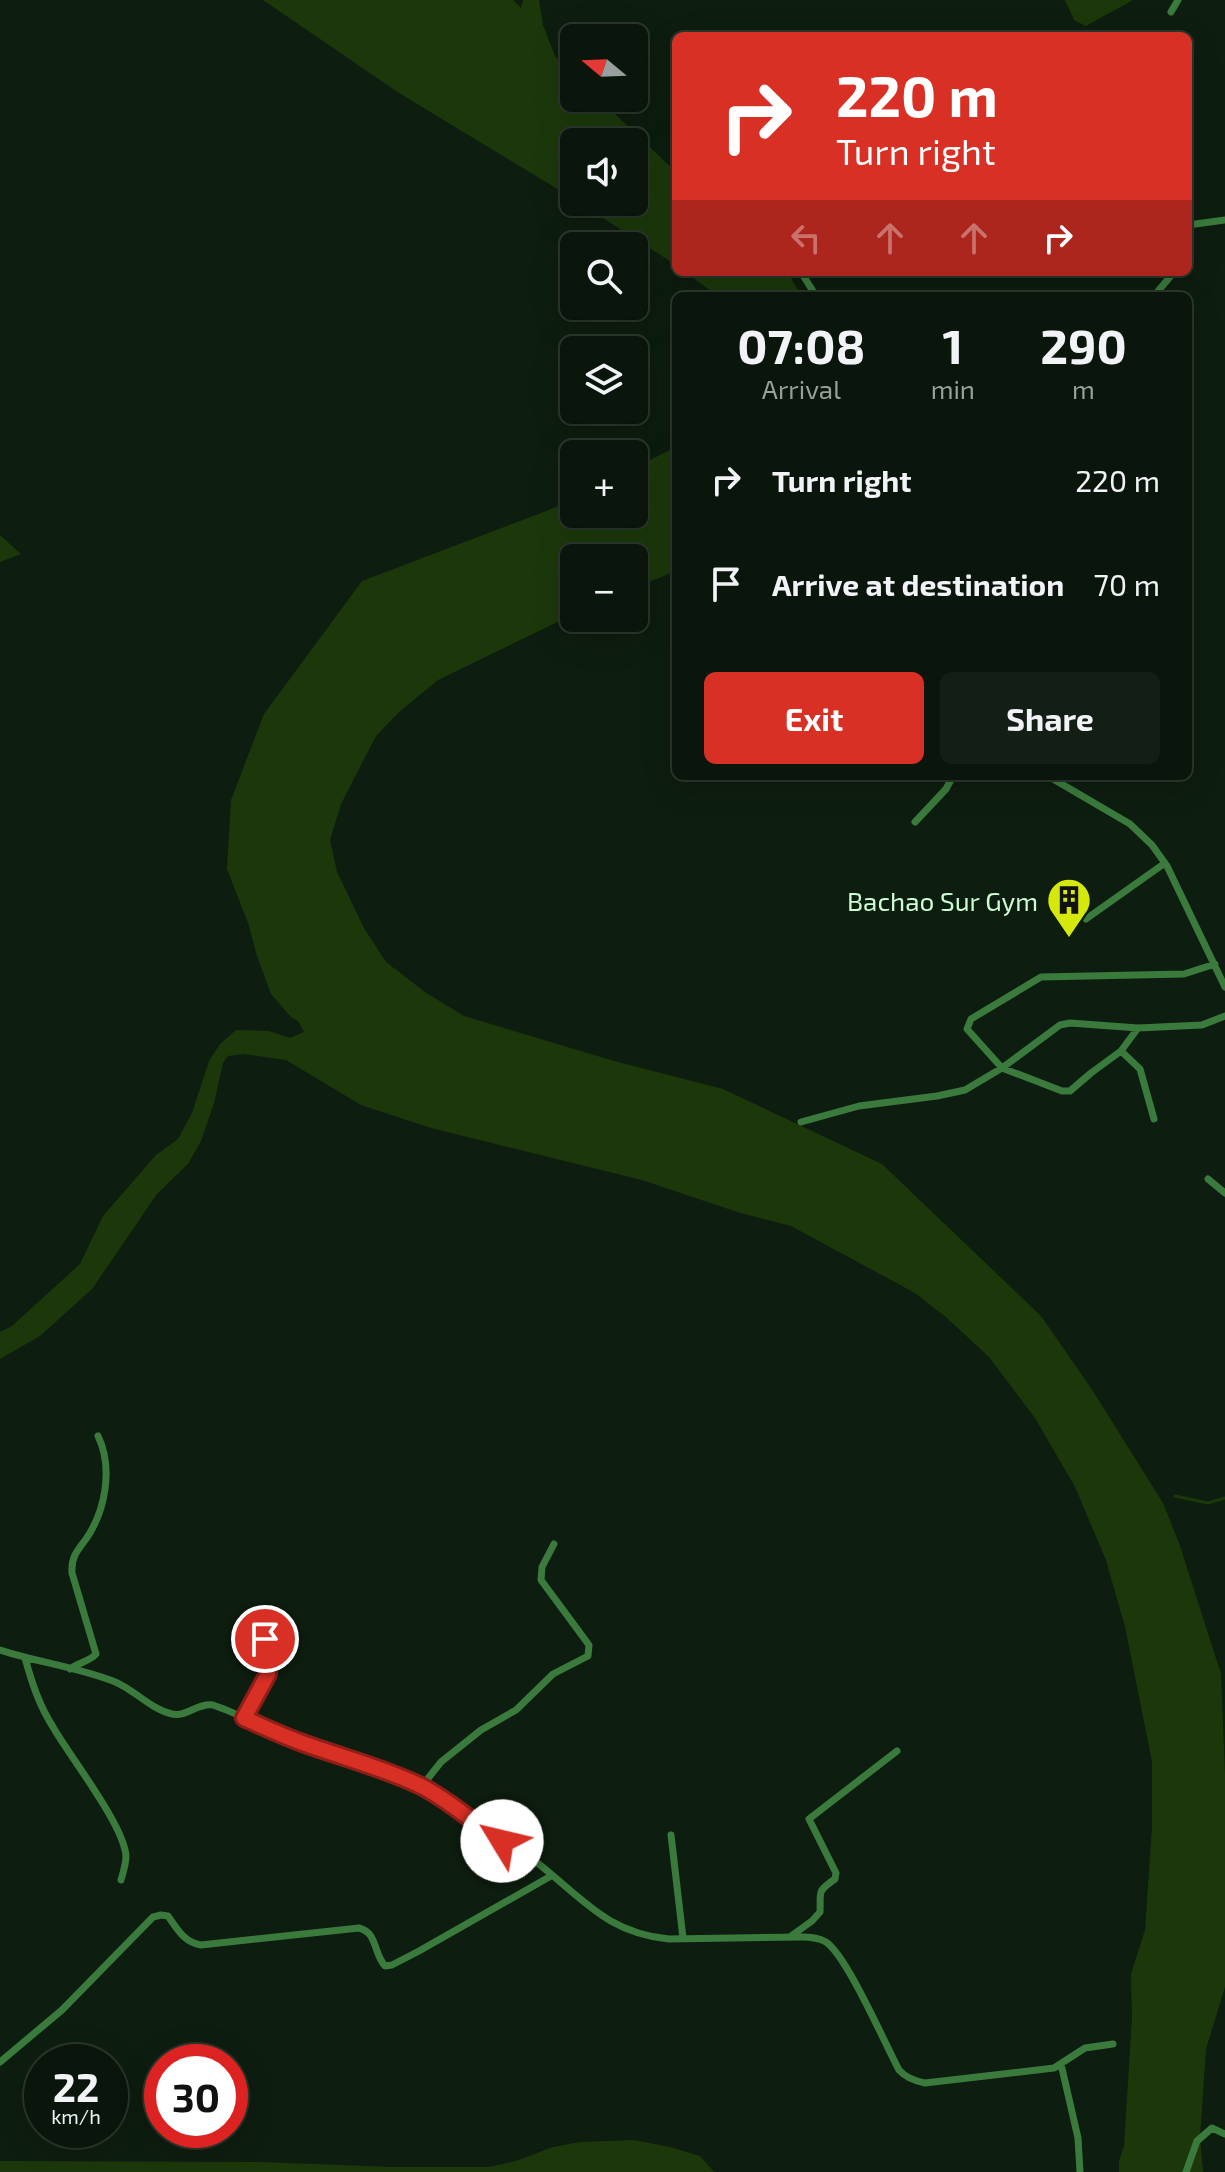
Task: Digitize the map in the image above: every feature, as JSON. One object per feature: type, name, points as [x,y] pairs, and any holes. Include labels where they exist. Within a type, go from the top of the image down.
[{"type":"street","points":[[1171,12],[1178,0]]},
{"type":"street","points":[[1192,224],[1225,220]]},
{"type":"street","points":[[1157,292],[1171,276]]},
{"type":"street","points":[[915,822],[951,780]]},
{"type":"street","points":[[1055,780],[1130,824],[1152,845],[1165,863],[1225,987]]},
{"type":"street","points":[[1086,919],[1165,863]]},
{"type":"street","points":[[1138,1028],[1121,1051],[1070,1091],[1062,1091],[1002,1068],[967,1029],[971,1019],[1041,977],[1184,974],[1215,964]]},
{"type":"street","points":[[801,1122],[859,1106],[965,1090],[1002,1068],[1060,1025],[1138,1028],[1202,1025],[1225,1016]]},
{"type":"street","points":[[1121,1051],[1140,1069],[1154,1119]]},
{"type":"street","points":[[1208,1179],[1225,1193]]},
{"type":"street","points":[[70,1669],[96,1654],[71,1562],[102,1504],[107,1481],[105,1451],[98,1436]]},
{"type":"street","points":[[422,1786],[441,1762],[481,1730],[516,1710],[553,1674],[588,1656],[589,1645],[541,1580],[542,1567],[554,1544]]},
{"type":"street","points":[[244,1718],[268,1674],[265,1639]]},
{"type":"street","points":[[0,1650],[113,1681],[172,1714],[181,1714],[205,1704],[227,1710],[297,1741],[422,1786],[447,1799],[487,1832],[539,1864],[608,1921],[654,1937],[789,1937],[816,1938],[826,1942],[845,1966],[899,2070],[910,2079],[925,2083],[1045,2069],[1061,2064],[1085,2048],[1113,2044]]},
{"type":"street","points":[[25,1658],[36,1696],[122,1839],[126,1857],[121,1880]]},
{"type":"street","points":[[789,1937],[820,1912],[819,1893],[822,1887],[835,1879],[836,1873],[809,1819],[897,1751]]},
{"type":"street","points":[[671,1835],[683,1938]]},
{"type":"street","points":[[0,2062],[62,2010],[153,1917],[168,1916],[182,1936],[190,1943],[201,1945],[365,1929],[372,1935],[379,1960],[385,1966],[419,1951],[551,1876]]},
{"type":"street","points":[[1061,2064],[1080,2149],[1080,2172]]},
{"type":"street","points":[[1186,2172],[1200,2137],[1212,2128],[1225,2134]]},
{"type":"shaded area","points":[[263,0],[513,0],[521,8],[523,0],[539,0],[543,25],[560,61],[560,112],[613,112],[630,128],[560,128],[560,191],[399,93]]},
{"type":"shaded area","points":[[1065,0],[1133,0],[1086,26],[1074,20]]},
{"type":"shaded area","points":[[648,145],[672,168],[672,262],[648,247],[648,232],[625,232],[600,216],[648,216]]},
{"type":"shaded area","points":[[690,276],[789,276],[799,292],[712,292]]},
{"type":"shaded area","points":[[672,449],[672,573],[648,582],[648,544],[560,544],[560,621],[438,680],[376,736],[341,804],[330,840],[337,872],[364,928],[386,962],[425,992],[464,1016],[614,1061],[723,1089],[882,1164],[1041,1316],[1091,1388],[1163,1503],[1221,1674],[1225,1774],[1225,1987],[1206,2049],[1200,2137],[1203,2172],[1119,2172],[1124,2146],[1132,2017],[1131,1974],[1145,1930],[1152,1826],[1152,1761],[1125,1627],[1106,1560],[1075,1487],[1035,1418],[989,1357],[915,1293],[791,1226],[737,1212],[642,1180],[431,1128],[361,1105],[286,1060],[244,1054],[228,1056],[223,1063],[201,1141],[188,1164],[157,1194],[92,1289],[40,1336],[0,1359],[0,1332],[12,1326],[80,1264],[103,1216],[156,1155],[178,1139],[192,1113],[209,1061],[220,1044],[236,1030],[269,1031],[290,1038],[304,1032],[298,1021],[271,994],[227,869],[231,800],[264,714],[362,581],[560,505],[560,528],[648,528],[648,461]]},
{"type":"shaded area","points":[[0,535],[21,554],[0,562]]},
{"type":"shaded area","points":[[634,2140],[700,2156],[714,2172],[0,2172],[0,2161],[489,2167],[553,2147],[580,2142]]},
{"type":"waterway","points":[[1175,1496],[1208,1503],[1225,1498]]},
{"type":"place","name":"Bachao Sur Gym","points":[[1069,939]]},
{"type":"route","points":[[265,1639],[268,1674],[244,1718],[297,1741],[422,1786],[447,1799],[502,1841]]}]
